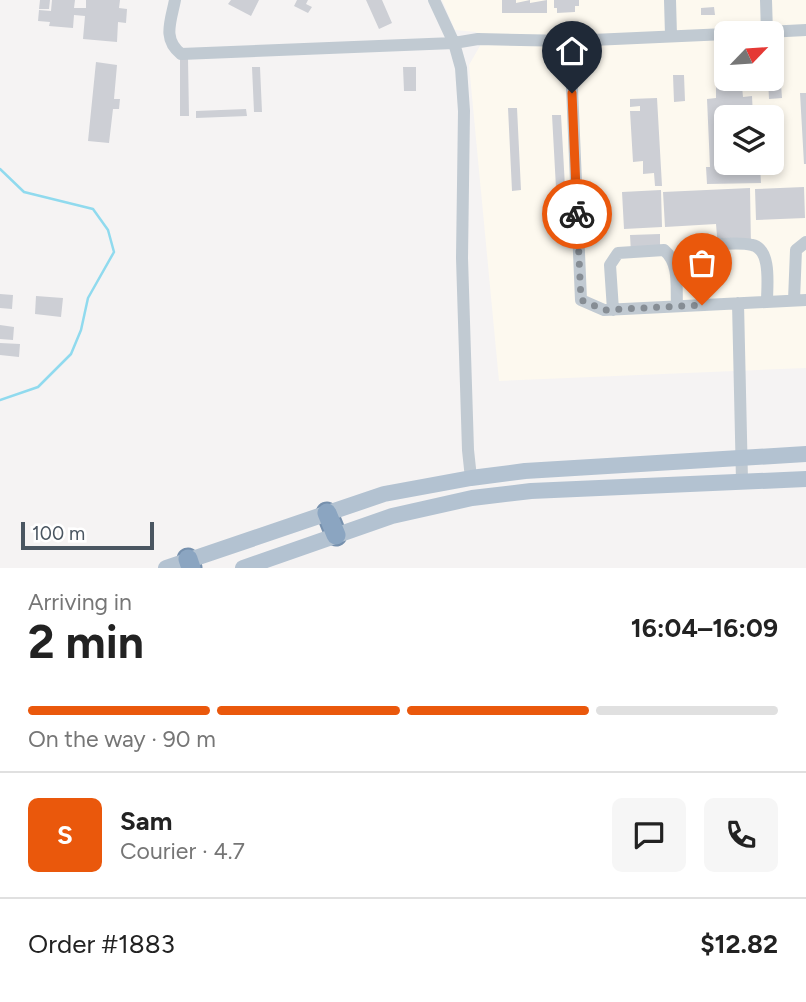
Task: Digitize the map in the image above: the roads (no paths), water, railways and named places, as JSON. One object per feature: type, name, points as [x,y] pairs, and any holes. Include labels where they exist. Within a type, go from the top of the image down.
[{"type":"highway","points":[[327,513],[336,535]]},
{"type":"main road","points":[[166,568],[190,564],[384,494],[471,478],[525,471],[806,454]]},
{"type":"main road","points":[[243,568],[393,516],[472,498],[531,491],[806,479]]},
{"type":"lane","points":[[175,0],[168,38],[172,47],[181,54],[454,43],[478,38],[569,41],[714,34]]},
{"type":"lane","points":[[433,0],[454,43],[461,68],[464,111],[462,258],[471,478]]},
{"type":"lane","points":[[670,0],[671,36]]},
{"type":"lane","points":[[766,0],[767,21]]},
{"type":"lane","points":[[784,32],[806,30]]},
{"type":"lane","points":[[569,41],[581,300],[604,310],[800,300],[796,250],[806,242]]},
{"type":"lane","points":[[702,305],[703,260],[717,244],[752,245],[759,248],[766,260],[767,302]]},
{"type":"lane","points":[[613,310],[610,265],[618,253],[625,251],[664,250],[668,254],[674,263],[677,306]]},
{"type":"lane","points":[[738,303],[742,481]]},
{"type":"waterway","points":[[0,169],[24,192],[93,209],[108,230],[114,252],[88,298],[81,330],[71,354],[38,387],[0,400]]}]
